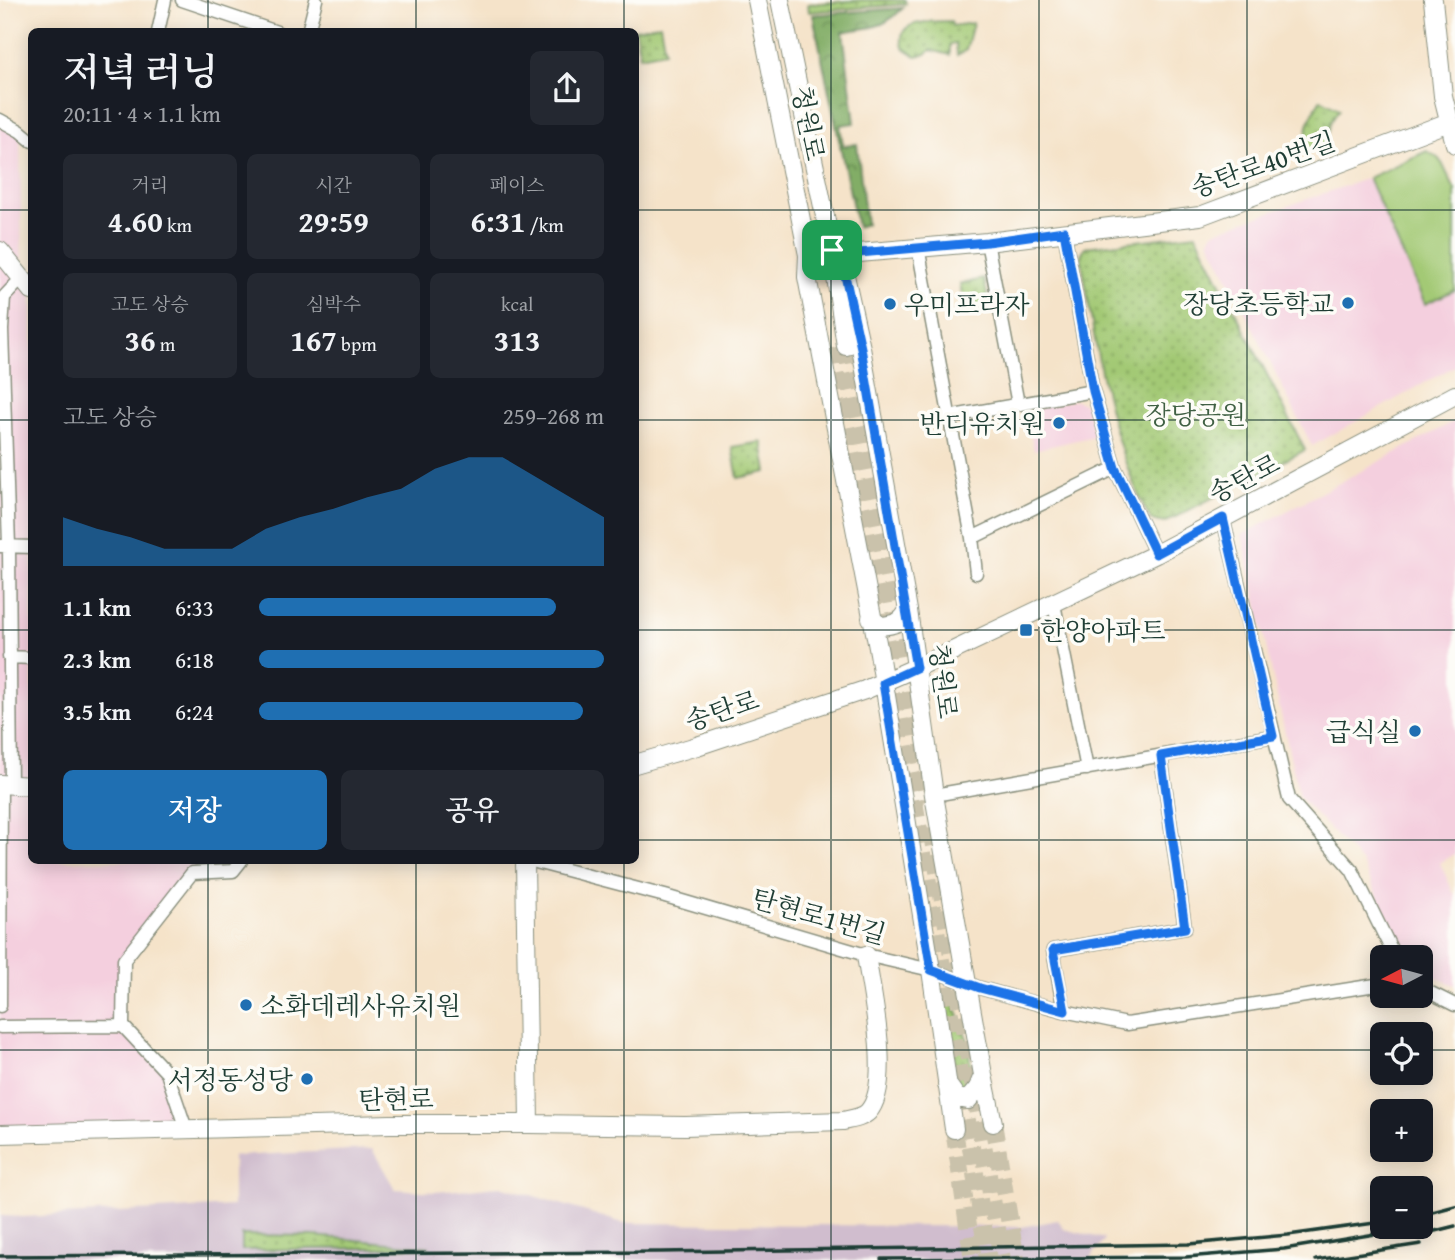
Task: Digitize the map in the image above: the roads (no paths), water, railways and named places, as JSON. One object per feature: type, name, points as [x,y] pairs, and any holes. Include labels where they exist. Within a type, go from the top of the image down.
[{"type":"street","points":[[159,28],[165,0]]},
{"type":"street","points":[[182,0],[265,28]]},
{"type":"street","points":[[309,28],[316,0]]},
{"type":"street","name":"청원로","points":[[757,0],[808,255],[807,277],[883,683],[931,970],[954,1129]]},
{"type":"street","name":"청원로","points":[[780,0],[832,250],[838,347],[816,271],[808,255]]},
{"type":"street","points":[[1433,0],[1443,96],[1455,144]]},
{"type":"street","points":[[0,120],[28,138]]},
{"type":"street","name":"송탄로40번길","points":[[832,250],[859,253],[987,242],[1199,216],[1449,122]]},
{"type":"street","points":[[1064,231],[1093,391],[1115,468],[1156,554]]},
{"type":"street","points":[[987,242],[1018,404]]},
{"type":"street","points":[[918,247],[972,538],[976,573]]},
{"type":"street","name":"청원로","points":[[832,250],[842,262],[859,336],[908,610],[934,795],[993,1123]]},
{"type":"street","points":[[0,251],[27,284],[4,297],[2,330],[4,546],[9,657],[5,699],[0,1006]]},
{"type":"street","points":[[948,417],[1093,391]]},
{"type":"street","name":"송탄로","points":[[639,763],[883,683],[1156,554],[1455,395]]},
{"type":"street","points":[[972,538],[1115,468]]},
{"type":"street","points":[[1223,518],[1289,799],[1352,870],[1389,945]]},
{"type":"street","points":[[4,546],[28,547]]},
{"type":"street","points":[[1054,604],[1087,769]]},
{"type":"street","points":[[871,618],[880,626],[891,625],[903,620],[908,610]]},
{"type":"street","points":[[9,657],[28,658]]},
{"type":"street","points":[[934,795],[1273,736]]},
{"type":"street","points":[[1065,1011],[1053,950],[1185,928],[1161,756]]},
{"type":"street","points":[[4,785],[28,786]]},
{"type":"street","points":[[186,1129],[167,1073],[123,1026],[124,960],[192,873],[233,871],[239,864]]},
{"type":"street","points":[[525,864],[529,1124]]},
{"type":"street","name":"탄현로1번길","points":[[543,864],[866,955],[931,970],[1065,1011],[1127,1024],[1370,986]]},
{"type":"street","name":"탄현로","points":[[0,1133],[390,1124],[685,1126],[843,1121],[866,1115],[876,1101],[880,1075],[866,955]]},
{"type":"street","points":[[1433,994],[1455,1005]]},
{"type":"street","points":[[0,1027],[123,1026]]},
{"type":"street","points":[[947,1084],[957,1098],[968,1100],[978,1088],[983,1075]]},
{"type":"tunnel","points":[[846,346],[927,801]]},
{"type":"tunnel","points":[[831,348],[914,803],[988,1260]]},
{"type":"tunnel","points":[[931,828],[1002,1260]]},
{"type":"tunnel","points":[[993,1123],[1016,1260]]},
{"type":"tunnel","points":[[954,1129],[973,1260]]},
{"type":"railway","points":[[1433,1212],[1455,1206]]},
{"type":"railway","points":[[0,1256],[661,1252],[1189,1244],[1288,1235],[1370,1224]]},
{"type":"railway","points":[[1433,1232],[1455,1226]]},
{"type":"railway","points":[[881,1259],[1186,1257],[1284,1249],[1370,1235]]},
{"type":"railway","points":[[1316,1260],[1421,1244]]},
{"type":"place","name":"장당초등학교","points":[[1348,303]]},
{"type":"place","name":"우미프라자","points":[[890,304]]},
{"type":"place","name":"반디유치원","points":[[1059,423]]},
{"type":"place","name":"한양아파트","points":[[1026,630]]},
{"type":"place","name":"급식실","points":[[1415,731]]},
{"type":"place","name":"소화데레사유치원","points":[[246,1005]]},
{"type":"place","name":"서정동성당","points":[[307,1079]]},
{"type":"park label","name":"장당공원","points":[[1196,414]]}]
